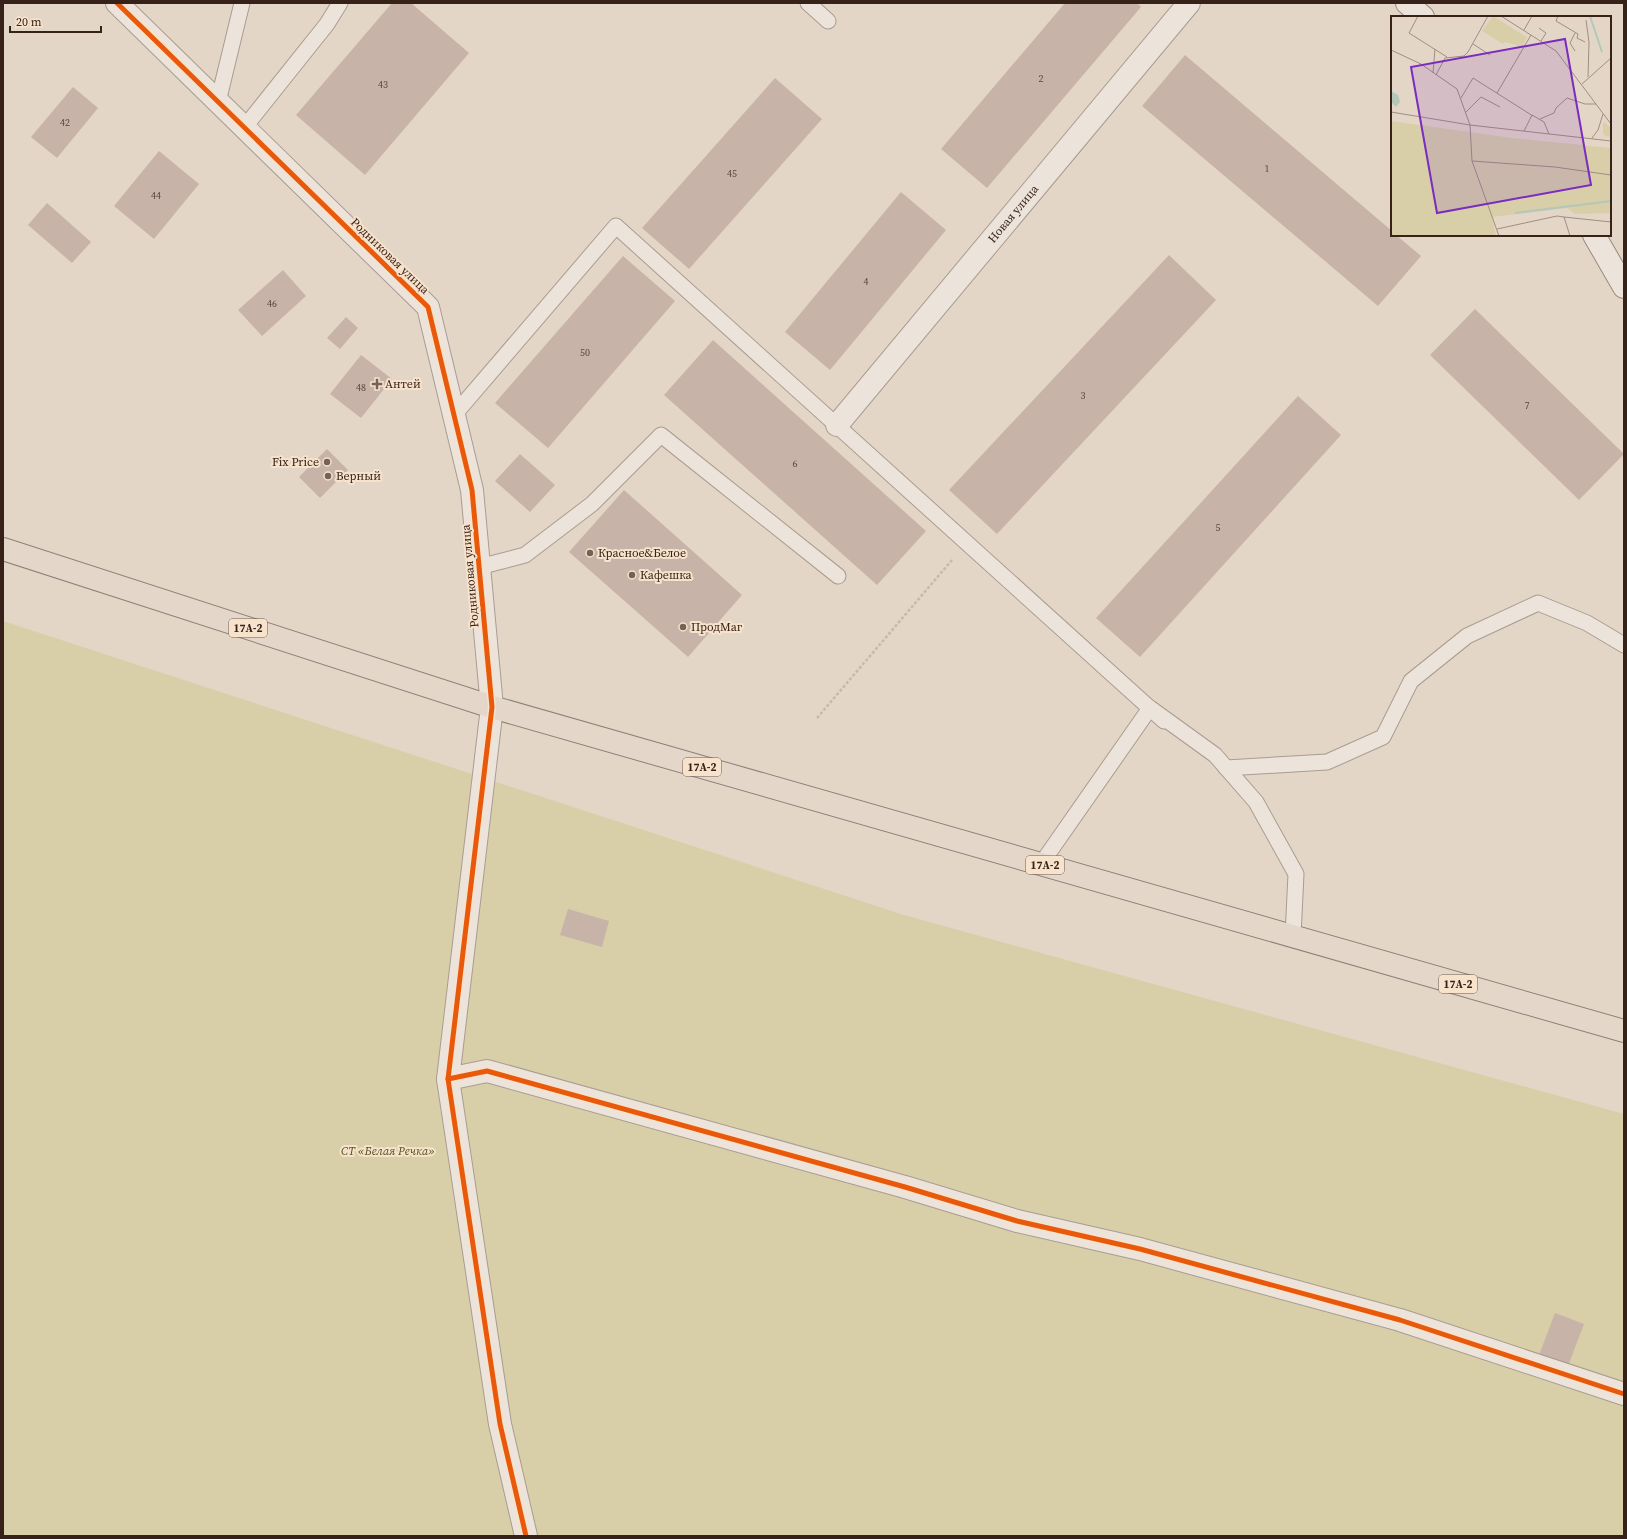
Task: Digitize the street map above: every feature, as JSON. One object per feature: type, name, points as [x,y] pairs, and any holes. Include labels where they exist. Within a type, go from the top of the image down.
[{"type":"main road","name":"17А-2","points":[[3,549],[492,707],[1624,1031]]},
{"type":"street","name":"Родниковая улица","points":[[117,3],[428,307],[472,490],[492,707],[448,1079],[500,1424],[526,1536]]},
{"type":"street","name":"Новая улица","points":[[837,425],[1190,3]]},
{"type":"street","points":[[1408,3],[1422,16]]},
{"type":"street","points":[[1595,236],[1624,287]]},
{"type":"street","points":[[448,1079],[488,1071],[905,1186],[1017,1221],[1140,1249],[1400,1320],[1624,1394]]},
{"type":"lane","points":[[218,102],[242,3]]},
{"type":"lane","points":[[244,128],[327,24],[340,3]]},
{"type":"lane","points":[[808,3],[828,21]]},
{"type":"lane","points":[[454,415],[616,226],[1164,721]]},
{"type":"lane","points":[[479,567],[525,555],[592,504],[661,435],[838,576]]},
{"type":"lane","points":[[1226,768],[1327,762],[1383,737],[1411,681],[1467,636],[1538,603],[1587,623],[1624,644]]},
{"type":"lane","points":[[1150,708],[1215,755],[1256,802],[1296,874],[1293,936]]},
{"type":"lane","points":[[1041,864],[1150,708]]},
{"type":"path","points":[[817,718],[967,543]]},
{"type":"green space","name":"СТ «Белая Речка»","points":[[3,621],[904,915],[1624,1114],[1624,1536],[3,1536]]},
{"type":"building","points":[[392,3],[411,3],[469,53],[365,175],[296,115]]},
{"type":"building","points":[[1065,3],[1137,3],[1141,7],[987,188],[941,149]]},
{"type":"building","points":[[1185,55],[1391,230],[1391,236],[1397,236],[1421,256],[1378,306],[1142,106]]},
{"type":"building","points":[[775,78],[822,119],[689,269],[642,228]]},
{"type":"building","points":[[73,87],[98,108],[57,158],[31,137]]},
{"type":"building","points":[[159,151],[199,184],[154,239],[114,206]]},
{"type":"building","points":[[901,192],[946,230],[830,370],[785,332]]},
{"type":"building","points":[[47,203],[91,242],[72,263],[28,225]]},
{"type":"building","points":[[1169,255],[1216,300],[997,534],[949,490]]},
{"type":"building","points":[[623,256],[675,301],[548,448],[495,403]]},
{"type":"building","points":[[283,270],[306,296],[262,336],[238,310]]},
{"type":"building","points":[[1475,309],[1624,454],[1579,500],[1430,355]]},
{"type":"building","points":[[346,317],[358,328],[340,349],[327,338]]},
{"type":"building","points":[[713,340],[926,531],[877,585],[664,395]]},
{"type":"building","points":[[361,355],[392,379],[361,418],[330,394]]},
{"type":"building","points":[[1298,396],[1341,435],[1140,657],[1096,618]]},
{"type":"building","points":[[327,449],[348,470],[320,498],[299,477]]},
{"type":"building","points":[[520,454],[555,485],[530,512],[495,481]]},
{"type":"building","points":[[624,490],[742,595],[688,657],[569,552]]},
{"type":"building","points":[[568,909],[609,921],[602,947],[560,935]]},
{"type":"building","points":[[1555,1313],[1584,1324],[1568,1366],[1539,1355]]},
{"type":"cycle path","points":[[117,3],[428,307],[472,490],[492,707],[448,1079],[500,1424],[526,1536]]},
{"type":"cycle path","points":[[448,1079],[487,1071],[905,1187],[1017,1221],[1140,1249],[1400,1320],[1624,1394]]},
{"type":"place","name":"Антей","points":[[377,384]]},
{"type":"place","name":"Fix Price","points":[[327,462]]},
{"type":"place","name":"Верный","points":[[328,476]]},
{"type":"place","name":"Красное&Белое","points":[[590,553]]},
{"type":"place","name":"Кафешка","points":[[632,575]]},
{"type":"place","name":"ПродМаг","points":[[683,627]]}]
